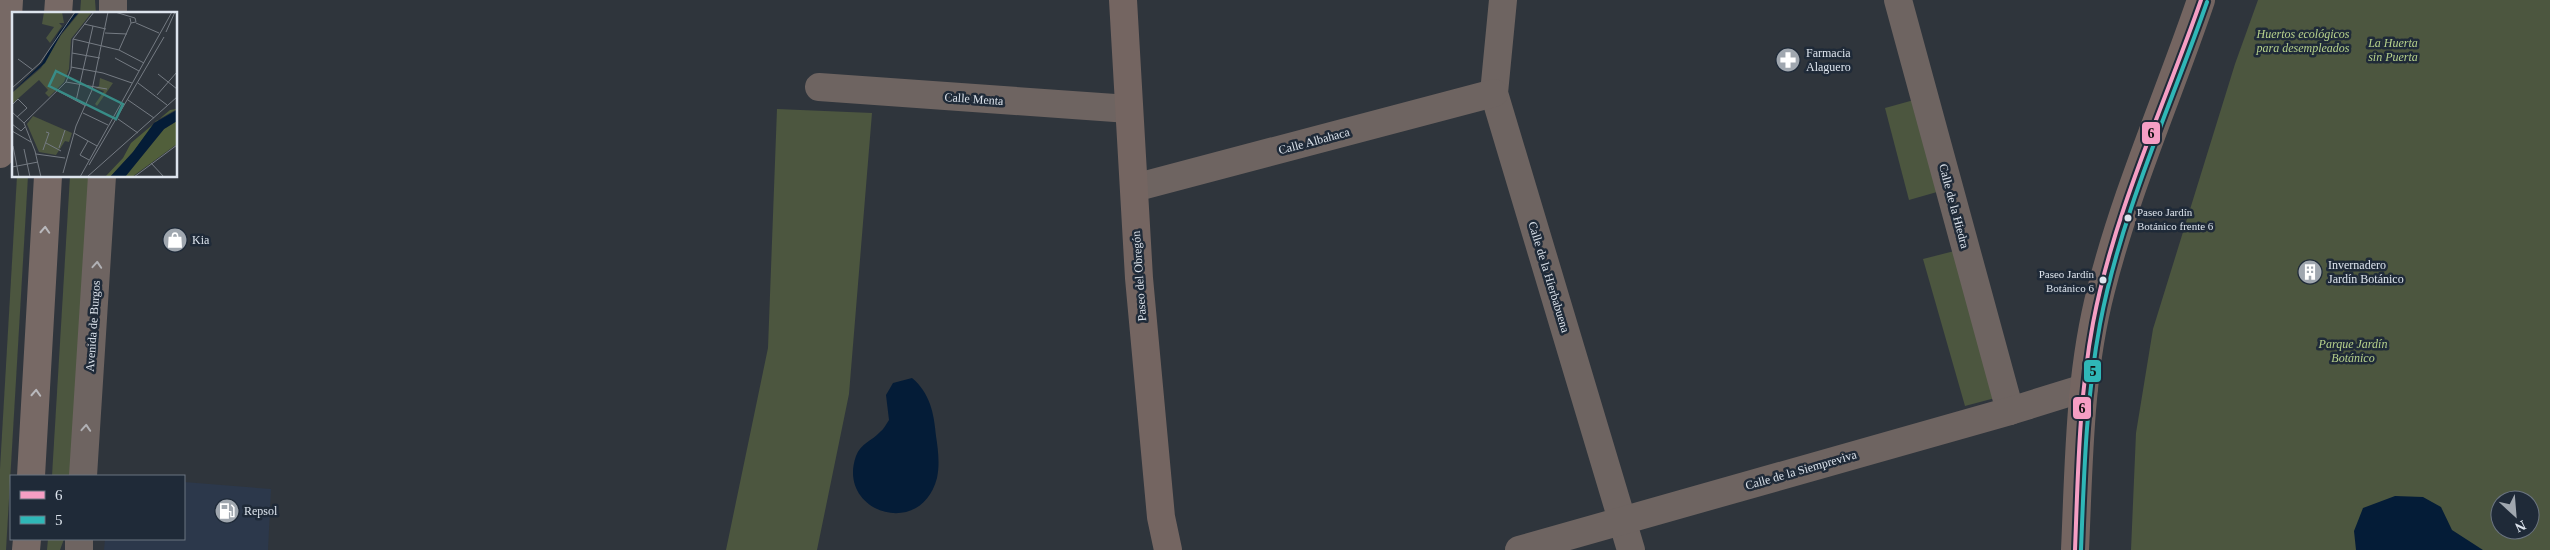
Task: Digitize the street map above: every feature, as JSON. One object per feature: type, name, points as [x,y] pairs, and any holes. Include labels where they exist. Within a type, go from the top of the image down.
[{"type":"highway","points":[[0,154],[9,0]]},
{"type":"highway","points":[[31,475],[48,178]]},
{"type":"street","name":"Paseo del Obregón","points":[[1123,0],[1139,278],[1161,517],[1168,550]]},
{"type":"street","name":"Calle de la Hierbabuena","points":[[1503,0],[1494,94],[1631,550]]},
{"type":"street","name":"Calle de la Hiedra","points":[[1898,0],[2010,411]]},
{"type":"street","points":[[2075,550],[2084,388],[2100,291],[2125,205],[2172,85],[2201,0]]},
{"type":"street","name":"Calle Menta","points":[[820,88],[1129,109]]},
{"type":"street","name":"Calle Albahaca","points":[[1134,188],[1494,94]]},
{"type":"street","name":"Avenida de Burgos","points":[[83,475],[102,178]]},
{"type":"street","name":"Calle de la Siempreviva","points":[[1519,550],[2010,411],[2084,388]]},
{"type":"shaded area","points":[[912,378],[923,390],[932,411],[938,457],[937,478],[928,497],[915,509],[899,513],[883,511],[869,504],[858,492],[853,476],[856,456],[861,448],[881,431],[889,420],[886,395],[893,383]]},
{"type":"shaded area","name":"Repsol","points":[[185,482],[271,489],[268,550],[104,550],[105,540],[185,540]]},
{"type":"shaded area","points":[[2395,496],[2423,497],[2441,507],[2452,530],[2483,550],[2356,550],[2354,531],[2363,508]]},
{"type":"green space","points":[[81,0],[95,0],[96,12],[80,12]]},
{"type":"green space","name":"Parque Jardín Botánico","points":[[2258,0],[2550,0],[2550,550],[2131,550],[2136,433],[2153,329],[2235,64]]},
{"type":"green space","points":[[1932,95],[1958,186],[1909,200],[1885,108]]},
{"type":"green space","points":[[777,109],[872,113],[849,394],[817,550],[726,550],[768,348]]},
{"type":"green space","points":[[17,178],[28,178],[6,550],[0,550],[0,469]]},
{"type":"green space","points":[[70,178],[89,178],[70,475],[52,475]]},
{"type":"green space","points":[[1970,247],[2010,394],[1965,406],[1923,259]]},
{"type":"green space","points":[[48,540],[64,540],[60,550],[47,550]]},
{"type":"transit line","name":"6","points":[[2075,550],[2080,436],[2085,379],[2088,351],[2102,282],[2141,160],[2201,0]]},
{"type":"transit line","name":"5","points":[[2081,550],[2086,437],[2095,352],[2109,283],[2133,201],[2207,2]]},
{"type":"place","name":"Farmacia Alaguero","points":[[1788,60]]},
{"type":"place","name":"Paseo Jardín Botánico frente 6","points":[[2128,218]]},
{"type":"place","name":"Kia","points":[[175,240]]},
{"type":"place","name":"Invernadero Jardín Botánico","points":[[2310,272]]},
{"type":"place","name":"Paseo Jardín Botánico 6","points":[[2103,280]]},
{"type":"place","name":"Repsol","points":[[227,511]]},
{"type":"park label","name":"Huertos ecológicos para desempleados","points":[[2303,41]]},
{"type":"park label","name":"La Huerta sin Puerta","points":[[2393,50]]}]
